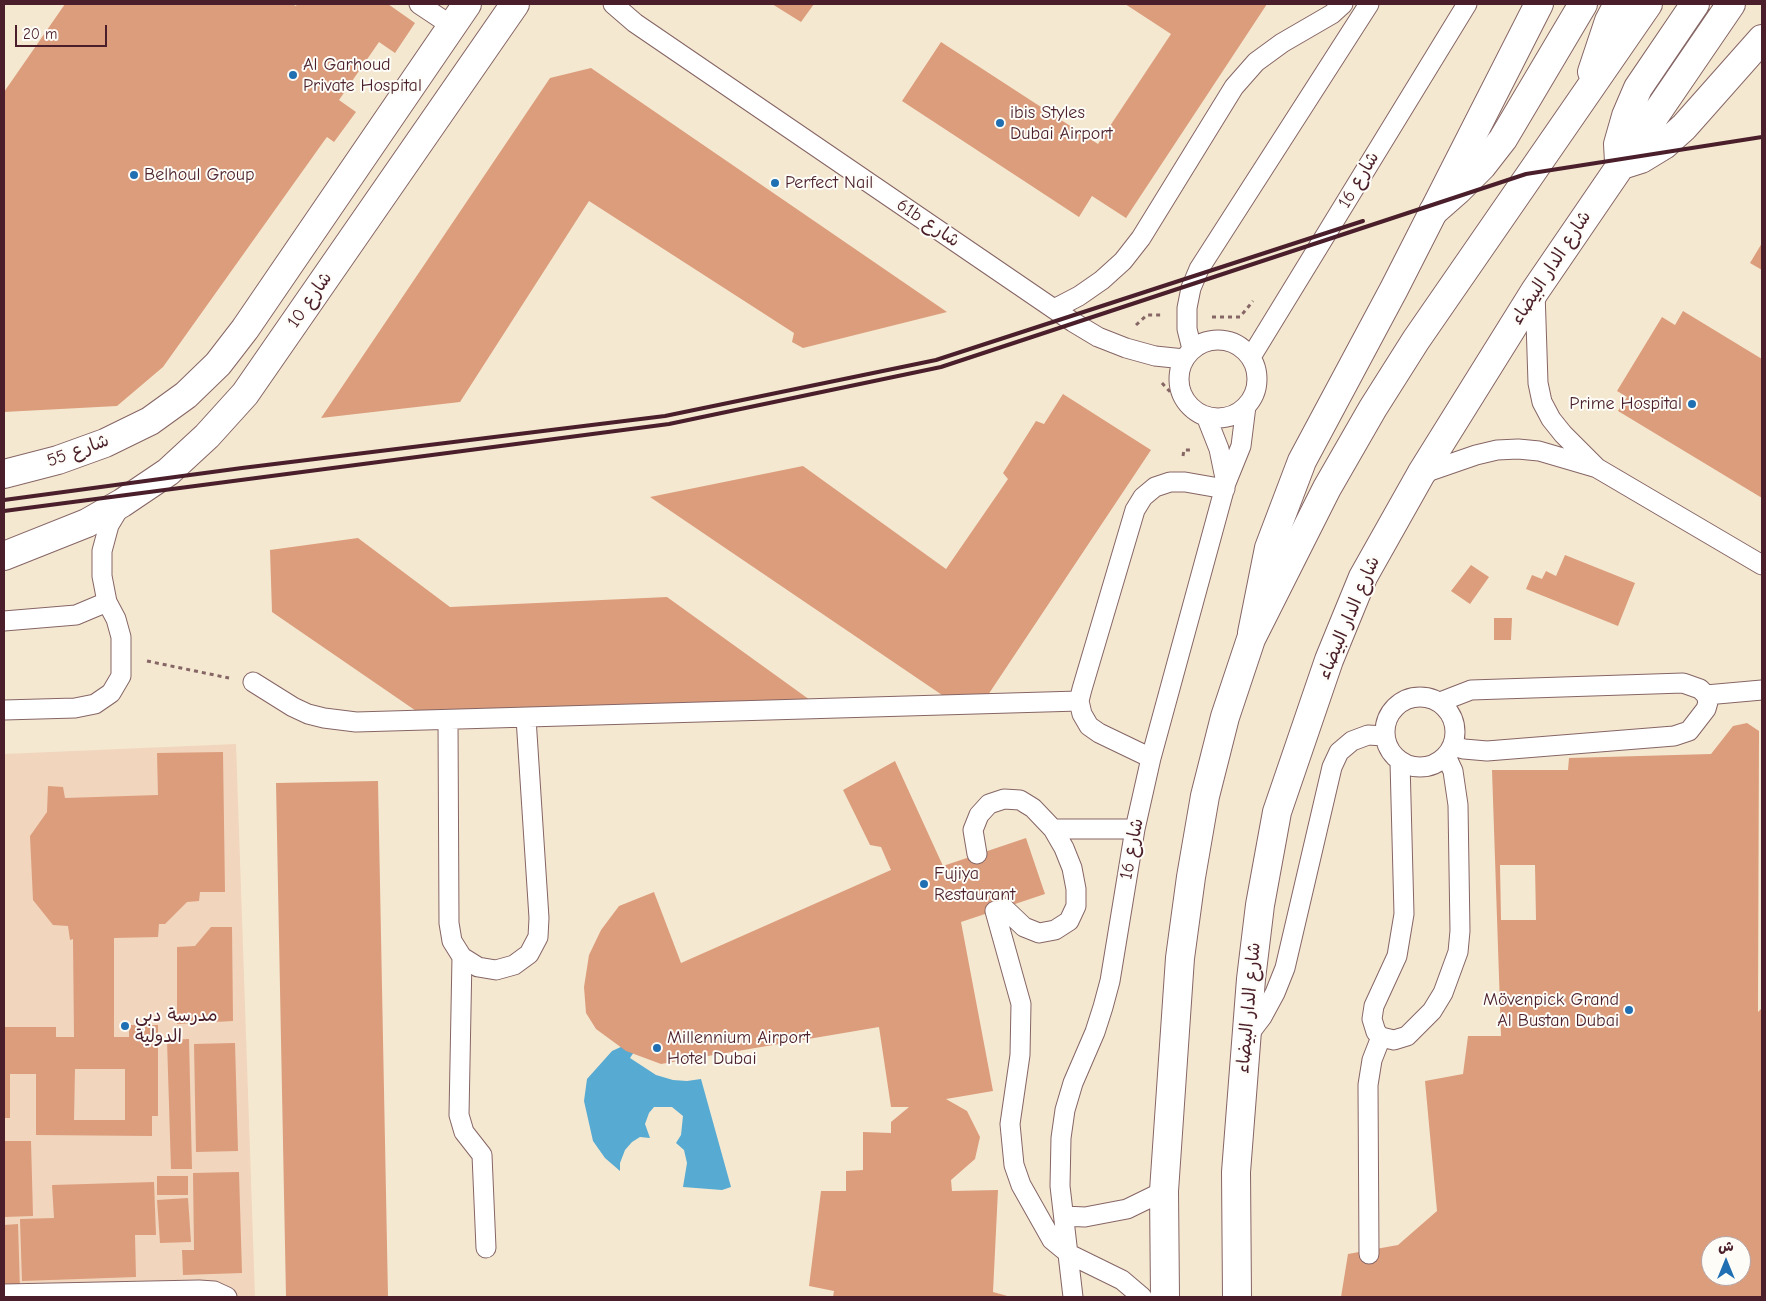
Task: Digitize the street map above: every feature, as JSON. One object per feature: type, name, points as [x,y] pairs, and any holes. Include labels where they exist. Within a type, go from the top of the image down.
[{"type":"main road","name":"شارع 10","points":[[150,421],[186,395],[218,364],[245,329],[467,4]]},
{"type":"main road","name":"شارع 10","points":[[4,556],[49,540],[87,523],[122,503],[168,472],[207,436],[245,394],[515,4]]},
{"type":"main road","points":[[1251,639],[1258,593],[1269,548],[1302,460],[1433,212],[1539,4]]},
{"type":"main road","points":[[1433,212],[1482,166],[1503,139],[1583,4]]},
{"type":"main road","points":[[1585,98],[1598,52],[1618,4]]},
{"type":"main road","points":[[1165,1297],[1164,1192],[1180,958],[1191,877],[1210,778],[1225,717],[1251,639],[1327,488],[1373,408],[1416,340],[1585,98],[1648,4]]},
{"type":"main road","points":[[1695,4],[1638,88],[1626,116],[1618,144],[1619,166],[1641,159],[1664,145],[1684,128],[1762,39]]},
{"type":"main road","name":"شارع الدار البيضاء","points":[[1237,1297],[1236,1172],[1246,1039],[1260,905],[1277,812],[1329,660],[1364,577],[1422,474],[1535,291],[1731,4]]},
{"type":"main road","name":"شارع 55","points":[[4,474],[58,460],[105,442],[150,421]]},
{"type":"lane","points":[[418,4],[452,26]]},
{"type":"lane","name":"61b شارع","points":[[613,4],[636,23],[1054,309],[1098,337],[1126,348],[1155,356],[1188,354]]},
{"type":"lane","points":[[636,4],[636,23]]},
{"type":"lane","points":[[1054,309],[1079,296],[1102,280],[1123,261],[1141,238],[1234,87],[1256,62],[1282,43],[1332,14],[1343,4]]},
{"type":"lane","name":"شارع 16","points":[[1074,1295],[1060,1166],[1065,1110],[1073,1083],[1095,1032],[1110,982],[1135,829],[1151,758],[1226,486],[1241,446],[1246,406],[1256,391],[1257,373],[1251,356],[1467,4]]},
{"type":"lane","name":"شارع 16","points":[[1226,486],[1219,449],[1206,416],[1194,410],[1182,393],[1180,372],[1188,354],[1187,308],[1191,288],[1199,268],[1366,6]]},
{"type":"lane","points":[[1535,291],[1538,383],[1542,402],[1551,419],[1563,434],[1597,468],[1762,566]]},
{"type":"lane","points":[[1188,354],[1201,343],[1223,340],[1243,348],[1251,356]]},
{"type":"lane","points":[[1206,416],[1228,417],[1246,406]]},
{"type":"lane","points":[[1422,474],[1476,455],[1518,449],[1538,451],[1597,468]]},
{"type":"lane","points":[[1151,758],[1099,733],[1089,726],[1082,714],[1079,701],[1136,510],[1143,496],[1155,487],[1170,482],[1226,486]]},
{"type":"lane","points":[[4,710],[75,708],[95,704],[111,693],[120,676],[121,637],[116,618],[107,602],[102,576],[102,551],[109,525],[122,503]]},
{"type":"lane","points":[[4,621],[76,615],[107,602]]},
{"type":"lane","points":[[252,682],[293,707],[324,718],[356,722],[1079,701]]},
{"type":"lane","points":[[1440,702],[1471,690],[1683,683],[1700,688],[1706,695],[1706,709],[1689,731],[1682,735],[1487,751],[1464,749],[1449,751]]},
{"type":"lane","points":[[1706,695],[1762,690]]},
{"type":"lane","points":[[1414,697],[1428,697],[1440,702],[1449,711],[1454,722],[1455,734],[1449,751],[1436,763],[1424,767],[1400,762],[1389,750],[1384,736],[1386,722],[1391,710],[1401,701],[1414,697]]},
{"type":"lane","points":[[448,720],[449,923],[452,941],[462,957],[478,967],[496,970],[514,965],[529,954],[538,937],[539,918],[526,718]]},
{"type":"lane","points":[[1246,1039],[1262,1017],[1275,993],[1285,968],[1332,767],[1339,752],[1352,740],[1368,735],[1384,736]]},
{"type":"lane","points":[[1400,762],[1404,914],[1397,956],[1374,1006],[1372,1019],[1376,1032],[1381,1036],[1394,1040],[1407,1036],[1418,1027],[1444,993],[1458,952],[1460,931],[1458,805],[1449,751]]},
{"type":"lane","points":[[977,854],[974,830],[979,815],[989,804],[997,801],[1004,799],[1020,800],[1033,808],[1053,829],[1064,848],[1072,868],[1076,906],[1069,921],[1055,930],[1039,932],[1024,927],[999,909],[1021,1004],[1020,1054],[1010,1124],[1014,1165],[1021,1185],[1052,1240],[1070,1254],[1122,1280],[1142,1297]]},
{"type":"lane","points":[[1053,829],[1135,829]]},
{"type":"lane","points":[[462,957],[459,1115],[464,1132],[482,1156],[486,1248]]},
{"type":"lane","points":[[1369,1254],[1368,1085],[1372,1060],[1381,1036]]},
{"type":"lane","points":[[1064,1216],[1085,1217],[1127,1210],[1164,1192]]},
{"type":"lane","points":[[4,1294],[199,1290],[214,1291],[227,1297]]},
{"type":"path","points":[[122,656],[252,682]]},
{"type":"shaded area","name":"مدرسة دبي الدولية","points":[[236,744],[255,1297],[4,1297],[4,754]]},
{"type":"water","points":[[623,1046],[634,1052],[630,1058],[656,1075],[673,1080],[701,1079],[731,1187],[722,1190],[683,1187],[687,1163],[684,1150],[676,1143],[681,1135],[683,1116],[672,1107],[654,1107],[649,1113],[645,1124],[650,1138],[640,1137],[632,1142],[625,1150],[620,1163],[620,1171],[605,1158],[593,1141],[584,1101],[587,1079],[612,1051]]},
{"type":"building","points":[[65,4],[292,4],[296,6],[297,4],[388,4],[415,23],[395,53],[379,42],[339,100],[356,112],[334,142],[327,137],[163,367],[117,406],[4,412],[4,92]]},
{"type":"building","points":[[772,4],[814,4],[801,22]]},
{"type":"building","name":"ibis Styles Dubai Airport","points":[[1125,4],[1267,4],[1126,218],[1092,196],[1079,217],[902,101],[941,42],[1098,144],[1171,34]]},
{"type":"building","points":[[591,68],[947,312],[803,348],[792,342],[794,333],[589,201],[460,402],[321,418],[550,78]]},
{"type":"building","points":[[1762,243],[1762,270],[1750,263]]},
{"type":"building","name":"Prime Hospital","points":[[1683,311],[1762,359],[1762,498],[1618,411],[1627,397],[1617,391],[1662,317],[1675,325]]},
{"type":"building","points":[[1063,394],[1151,450],[986,698],[945,697],[650,497],[803,466],[946,569],[1008,479],[1003,473],[1036,421],[1044,424]]},
{"type":"building","points":[[358,538],[450,607],[667,597],[810,700],[422,715],[272,612],[270,550]]},
{"type":"building","points":[[1565,555],[1635,583],[1618,626],[1526,589],[1532,575],[1542,579],[1546,571],[1556,576]]},
{"type":"building","points":[[1471,565],[1489,577],[1470,604],[1451,591]]},
{"type":"building","points":[[1494,618],[1512,618],[1511,640],[1494,640]]},
{"type":"building","name":"Mövenpick Grand Al Bustan Dubai","points":[[1747,723],[1759,731],[1758,1012],[1762,1008],[1762,1297],[1341,1297],[1348,1254],[1398,1245],[1437,1211],[1425,1081],[1463,1074],[1468,1036],[1501,1036],[1492,770],[1568,770],[1569,758],[1711,754],[1733,726]],"holes":[[[1500,865],[1535,865],[1536,920],[1501,920]]]},
{"type":"building","points":[[223,752],[225,892],[200,892],[199,901],[187,902],[165,924],[159,924],[158,937],[114,938],[114,1037],[129,1037],[129,1025],[158,1025],[158,1116],[152,1116],[152,1136],[36,1135],[36,1074],[10,1074],[10,1118],[4,1118],[4,1027],[56,1027],[56,1037],[74,1037],[73,939],[70,940],[68,926],[53,925],[33,900],[30,836],[47,812],[48,786],[63,787],[65,798],[158,795],[157,753]],"holes":[[[75,1069],[125,1069],[125,1120],[74,1120]]]},
{"type":"building","points":[[895,761],[943,866],[1026,838],[1045,894],[961,922],[993,1091],[946,1099],[967,1111],[980,1137],[975,1159],[951,1180],[952,1191],[998,1190],[993,1292],[1011,1297],[833,1297],[834,1291],[809,1286],[821,1191],[846,1191],[846,1171],[863,1170],[863,1132],[891,1133],[891,1122],[909,1107],[891,1107],[879,1027],[661,1064],[626,1051],[596,1029],[586,1013],[584,987],[589,955],[601,930],[619,906],[654,892],[681,963],[891,870],[881,847],[870,845],[843,790]]},
{"type":"building","points":[[378,781],[388,1297],[286,1297],[276,783]]},
{"type":"building","points":[[211,927],[232,927],[233,1021],[177,1024],[177,947],[195,946]]},
{"type":"building","points":[[189,1039],[192,1169],[171,1169],[167,1040]]},
{"type":"building","points":[[235,1043],[238,1151],[196,1152],[194,1044]]},
{"type":"building","points":[[4,1141],[31,1141],[33,1216],[4,1217]]},
{"type":"building","points":[[239,1172],[242,1273],[183,1275],[182,1250],[194,1250],[193,1173]]},
{"type":"building","points":[[157,1176],[188,1176],[188,1195],[157,1195]]},
{"type":"building","points":[[154,1182],[156,1235],[135,1235],[136,1277],[22,1281],[20,1219],[54,1218],[52,1185]]},
{"type":"building","points":[[188,1198],[191,1242],[160,1243],[157,1200]]},
{"type":"building","points":[[18,1224],[20,1290],[4,1291],[4,1225]]},
{"type":"railway","points":[[4,511],[669,424],[941,367],[1526,174],[1762,137]]},
{"type":"railway","points":[[4,500],[242,468],[665,416],[936,360],[1363,221]]},
{"type":"place","name":"Al Garhoud Private Hospital","points":[[293,75]]},
{"type":"place","name":"ibis Styles Dubai Airport","points":[[1000,123]]},
{"type":"place","name":"Belhoul Group","points":[[134,175]]},
{"type":"place","name":"Perfect Nail","points":[[775,183]]},
{"type":"place","name":"Prime Hospital","points":[[1692,404]]},
{"type":"place","name":"Fujiya Restaurant","points":[[924,884]]},
{"type":"place","name":"Mövenpick Grand Al Bustan Dubai","points":[[1629,1010]]},
{"type":"place","name":"مدرسة دبي الدولية","points":[[125,1026]]},
{"type":"place","name":"Millennium Airport Hotel Dubai","points":[[657,1048]]}]
